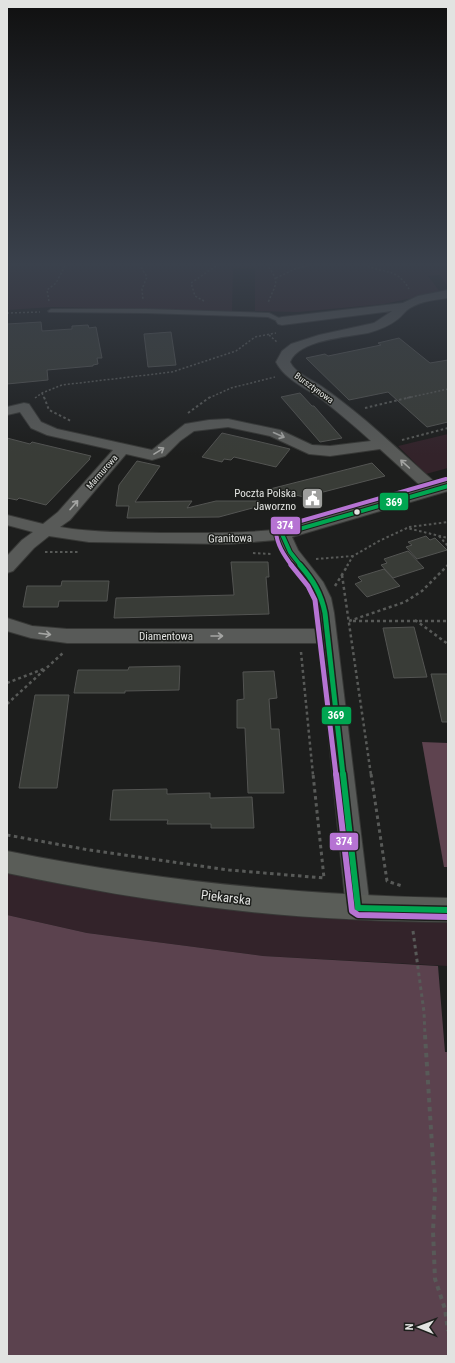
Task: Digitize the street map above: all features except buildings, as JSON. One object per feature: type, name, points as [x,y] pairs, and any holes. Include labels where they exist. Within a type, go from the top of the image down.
[{"type":"street","name":"Bursztynowa","points":[[373,328],[307,342],[294,347],[286,354],[283,360],[287,368],[294,374],[318,390],[382,444],[441,488]]},
{"type":"street","name":"Marmurowa","points":[[7,411],[24,407],[36,425],[52,432],[122,449],[64,516],[28,544],[7,567]]},
{"type":"street","points":[[122,449],[152,455],[160,453],[190,427],[228,423],[275,433],[309,449],[330,451],[382,444]]},
{"type":"street","name":"Granitowa","points":[[7,520],[45,530],[89,537],[229,539],[258,537],[282,534],[441,488]]},
{"type":"street","points":[[282,534],[290,552],[314,582],[322,598],[358,908]]},
{"type":"street","name":"Diamentowa","points":[[7,624],[31,632],[67,636],[327,636]]},
{"type":"street","name":"Piekarska","points":[[7,862],[83,878],[255,901],[358,908],[448,910]]},
{"type":"path","points":[[75,424],[63,416],[49,410],[42,393],[62,385],[172,372],[236,351],[256,337],[278,328]]},
{"type":"path","points":[[184,416],[206,399],[221,392],[248,383],[294,374]]},
{"type":"path","points":[[364,408],[448,389]]},
{"type":"path","points":[[398,441],[448,428]]},
{"type":"path","points":[[315,559],[353,556],[379,541],[407,528],[448,521]]},
{"type":"path","points":[[407,528],[448,538]]},
{"type":"path","points":[[438,535],[448,546]]},
{"type":"path","points":[[334,587],[353,556]]},
{"type":"path","points":[[349,621],[405,602],[422,591],[448,565]]},
{"type":"path","points":[[342,575],[387,882]]},
{"type":"path","points":[[415,620],[448,644]]},
{"type":"path","points":[[349,621],[448,621]]},
{"type":"path","points":[[7,835],[89,850],[229,870],[324,878],[300,636]]},
{"type":"path","points":[[7,704],[65,651]]},
{"type":"path","points":[[7,683],[48,667]]},
{"type":"path","points":[[408,909],[416,947],[424,1012],[435,1192],[433,1231],[435,1279],[445,1309],[448,1331]]},
{"type":"shaded area","points":[[448,434],[448,468],[426,474],[398,446]]},
{"type":"shaded area","points":[[422,742],[448,743],[448,867],[444,867]]},
{"type":"shaded area","points":[[7,873],[68,886],[210,908],[359,919],[448,920],[448,966],[263,956],[87,933],[7,915]]},
{"type":"shaded area","points":[[7,915],[87,933],[263,956],[438,966],[445,1052],[448,1052],[448,1356],[7,1356]]},
{"type":"transit line","name":"374","points":[[446,479],[280,527],[276,532],[276,539],[285,556],[308,586],[315,600],[352,911],[358,915],[448,917]]},
{"type":"transit line","name":"369","points":[[282,534],[448,486]]},
{"type":"transit line","name":"369","points":[[282,534],[290,552],[314,582],[322,598],[325,613],[358,908]]},
{"type":"transit line","name":"369","points":[[358,908],[448,910]]},
{"type":"place","name":"Poczta Polska Jaworzno","points":[[312,499]]}]
